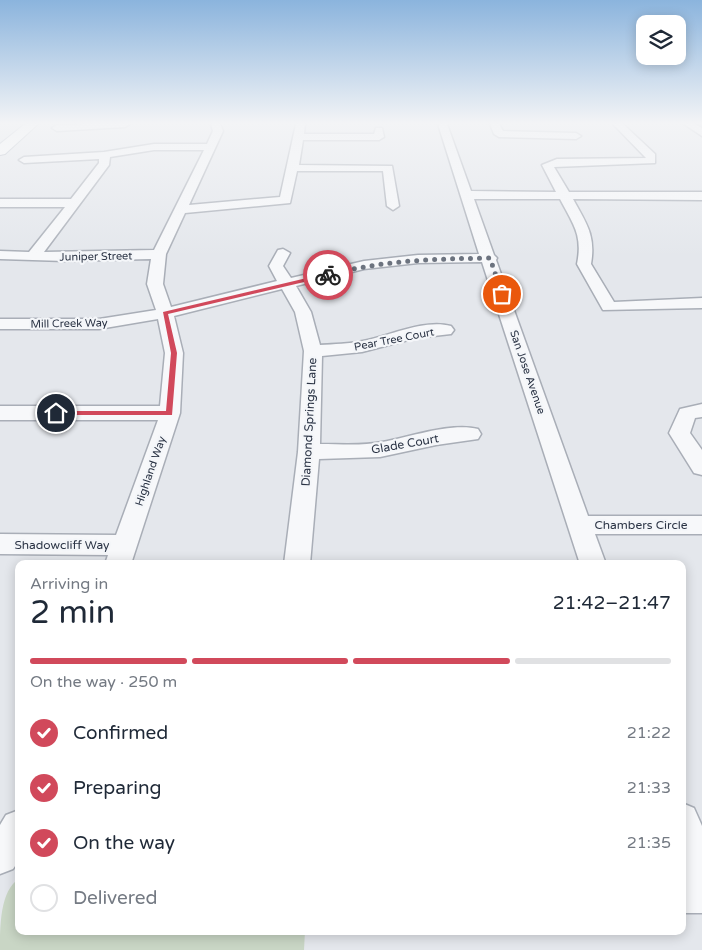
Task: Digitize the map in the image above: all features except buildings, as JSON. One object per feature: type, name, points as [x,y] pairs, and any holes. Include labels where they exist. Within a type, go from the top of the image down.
[{"type":"street","points":[[34,255],[101,168]]},
{"type":"street","name":"Highland Way","points":[[121,554],[170,413],[174,353],[165,313],[155,284],[159,254],[200,168]]},
{"type":"street","points":[[179,210],[286,200],[292,168]]},
{"type":"street","points":[[388,168],[393,206]]},
{"type":"street","name":"San Jose Avenue","points":[[458,168],[592,560]]},
{"type":"street","points":[[550,168],[562,195],[586,233],[587,248],[584,264],[609,307],[702,303]]},
{"type":"street","points":[[468,195],[700,198]]},
{"type":"street","points":[[0,203],[74,203]]},
{"type":"street","name":"Diamond Springs Lane","points":[[283,252],[276,266],[303,312],[313,351],[309,452],[297,560]]},
{"type":"street","name":"Juniper Street","points":[[0,255],[65,257],[159,254]]},
{"type":"street","name":"Mill Creek Way","points":[[0,324],[99,324],[165,313],[288,285],[364,265],[418,259],[490,258]]},
{"type":"street","name":"Pear Tree Court","points":[[313,351],[362,347],[415,333],[446,330]]},
{"type":"street","points":[[702,410],[687,414],[678,433],[702,467]]},
{"type":"street","points":[[0,413],[170,413]]},
{"type":"street","name":"Glade Court","points":[[309,452],[380,450],[436,438],[471,434]]},
{"type":"street","name":"Chambers Circle","points":[[580,525],[702,525]]},
{"type":"street","name":"Shadowcliff Way","points":[[0,544],[121,554]]},
{"type":"street","points":[[686,831],[702,876]]},
{"type":"street","points":[[0,856],[15,834]]},
{"type":"street","points":[[686,894],[702,894]]},
{"type":"green space","points":[[15,882],[15,935],[305,935],[304,950],[0,950],[2,910]]},
{"type":"way so far","points":[[328,275],[364,265],[418,259],[490,258],[502,294]]},
{"type":"route","points":[[56,413],[170,413],[174,353],[165,313],[328,275]]}]
